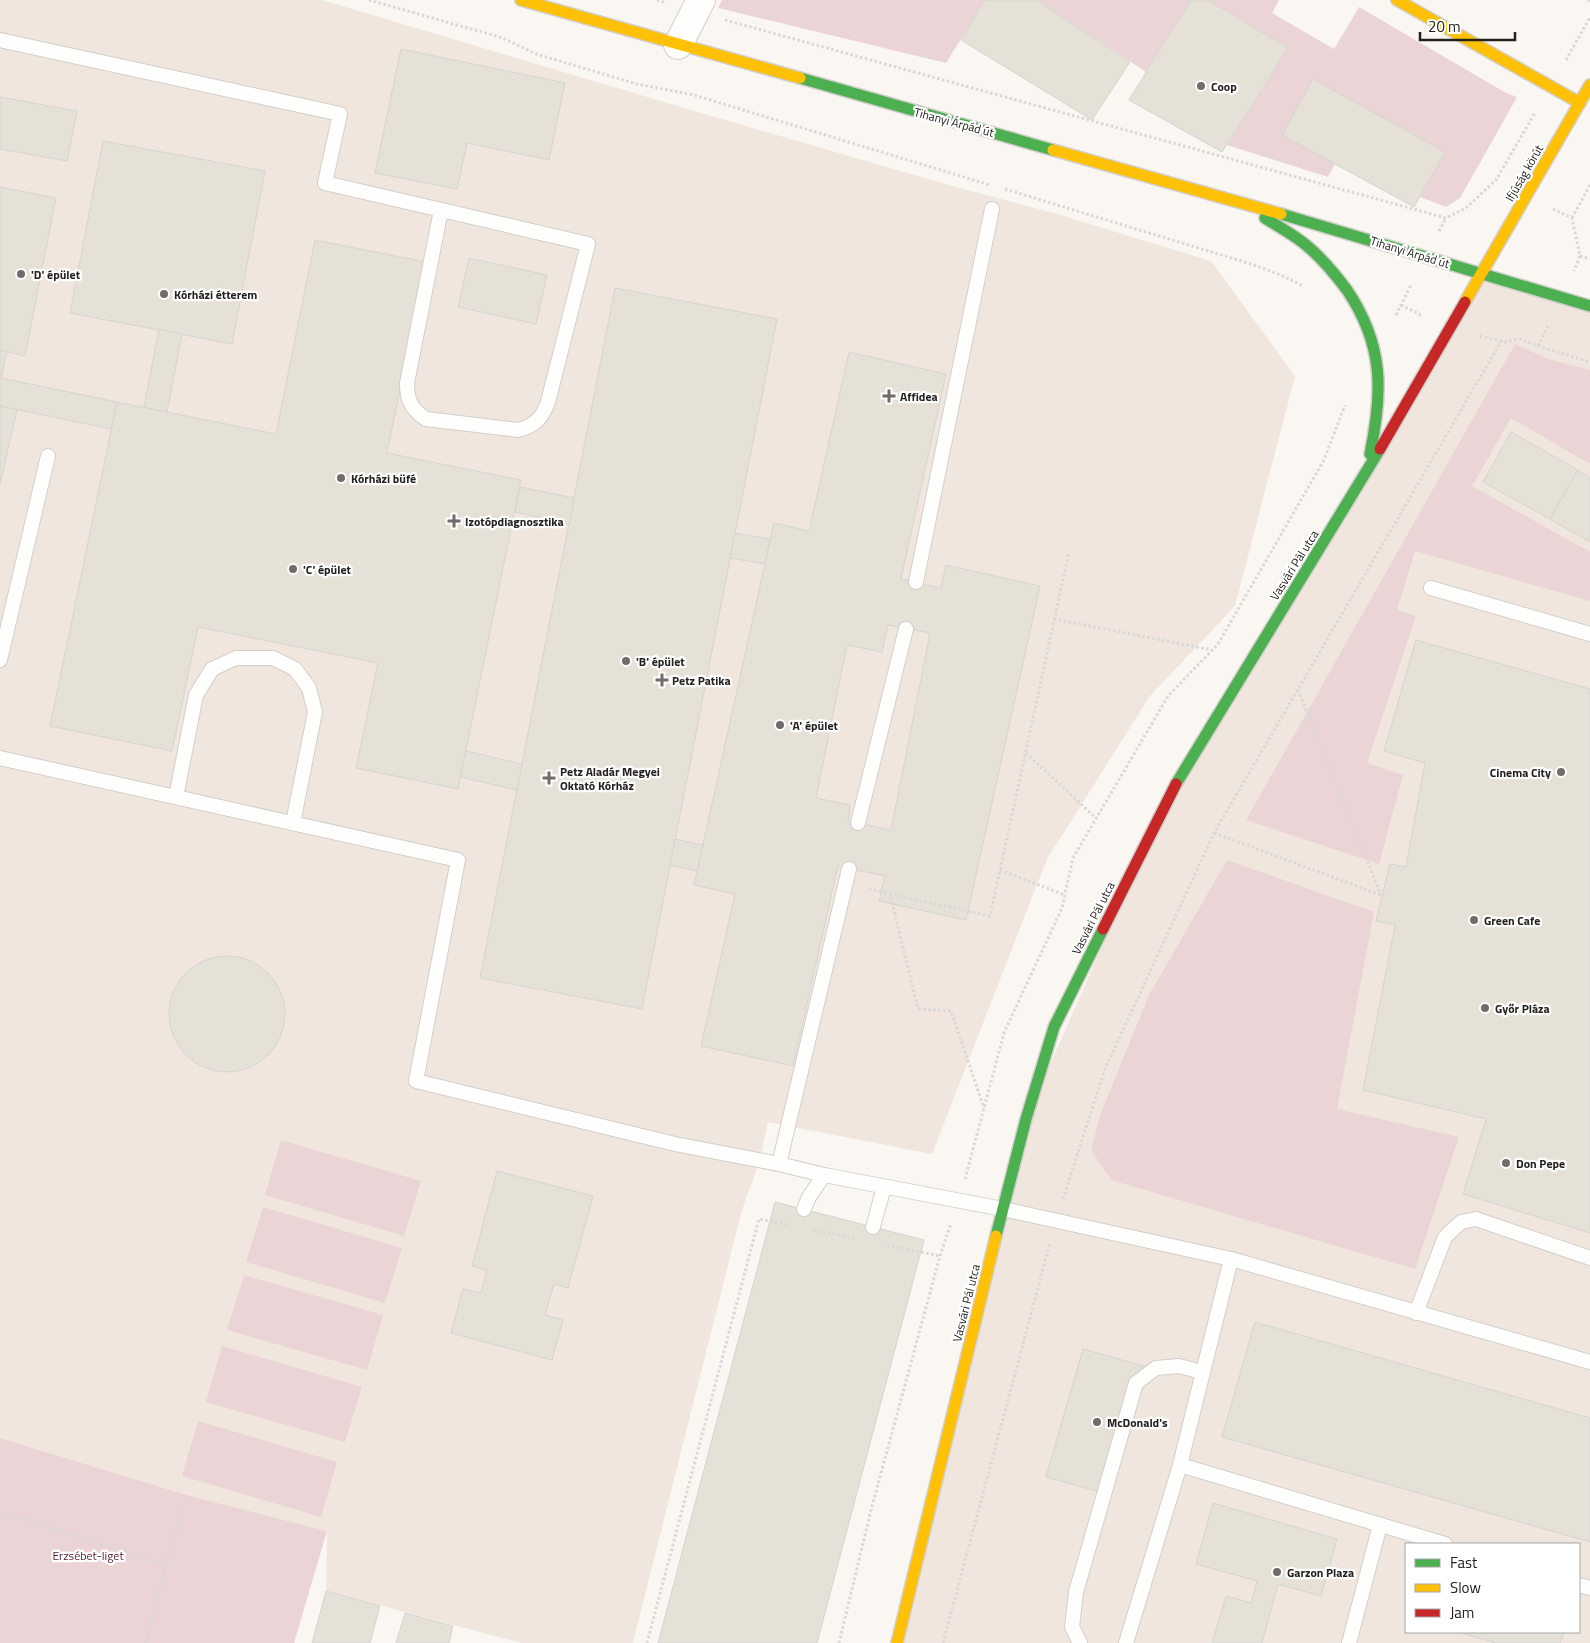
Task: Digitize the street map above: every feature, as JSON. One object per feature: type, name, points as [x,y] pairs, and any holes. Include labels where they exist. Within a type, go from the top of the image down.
[{"type":"street","name":"Tihanyi Árpád út","points":[[521,0],[1229,199],[1590,306]]},
{"type":"street","points":[[1397,0],[1580,103]]},
{"type":"street","points":[[678,45],[698,6]]},
{"type":"street","name":"Ifjúság körút","points":[[1480,273],[1590,85]]},
{"type":"street","name":"Tihanyi Árpád út","points":[[1229,199],[1262,215],[1312,250],[1346,288],[1363,317],[1376,354],[1378,398],[1374,434],[1361,482]]},
{"type":"street","name":"Vasvári Pál utca","points":[[897,1643],[1003,1209],[1026,1119],[1054,1027],[1179,777],[1361,482],[1480,273]]},
{"type":"lane","points":[[0,40],[340,114],[324,183],[441,210],[588,244],[548,402],[538,422],[528,427],[518,430],[426,419],[417,413],[410,404],[407,394],[407,383],[441,210]]},
{"type":"lane","points":[[916,582],[992,209]]},
{"type":"lane","points":[[0,660],[6,608],[48,456]]},
{"type":"lane","points":[[1431,588],[1590,634]]},
{"type":"lane","points":[[858,823],[906,628]]},
{"type":"lane","points":[[176,797],[196,695],[212,669],[236,658],[273,658],[295,669],[309,688],[315,712],[293,823]]},
{"type":"lane","points":[[0,758],[458,860],[416,1081],[675,1144],[884,1187],[1003,1209],[1230,1259],[1590,1362]]},
{"type":"lane","points":[[779,1164],[849,868]]},
{"type":"lane","points":[[804,1209],[809,1197],[824,1175]]},
{"type":"lane","points":[[872,1227],[884,1187]]},
{"type":"lane","points":[[1416,1313],[1445,1237],[1461,1222],[1476,1219],[1590,1258]]},
{"type":"lane","points":[[1126,1643],[1180,1465],[1230,1259]]},
{"type":"lane","points":[[1080,1643],[1072,1627],[1076,1592],[1136,1383],[1156,1368],[1179,1366],[1202,1372]]},
{"type":"lane","points":[[1180,1465],[1442,1543]]},
{"type":"lane","points":[[1349,1643],[1380,1524]]},
{"type":"path","points":[[369,0],[503,38],[536,54],[637,84],[694,95],[1254,264],[1281,274],[1308,290]]},
{"type":"path","points":[[657,0],[698,6],[1446,218],[1466,208],[1496,180]]},
{"type":"path","points":[[1576,265],[1580,256],[1572,218],[1590,185]]},
{"type":"path","points":[[1566,216],[1572,218]]},
{"type":"path","points":[[1580,256],[1590,259]]},
{"type":"path","points":[[1394,318],[1412,283]]},
{"type":"path","points":[[1401,305],[1418,314]]},
{"type":"path","points":[[1538,346],[1546,329]]},
{"type":"path","points":[[943,1643],[1056,1221],[1106,1069],[1214,833],[1502,340],[1504,342],[1519,339],[1590,362]]},
{"type":"path","points":[[840,1643],[871,1510],[940,1256],[959,1201],[985,1109],[1004,1033],[1062,908],[1073,858],[1168,696],[1218,644],[1324,460],[1345,406],[1345,397]]},
{"type":"path","points":[[846,884],[990,916],[1069,552]]},
{"type":"path","points":[[1054,619],[1212,650]]},
{"type":"path","points":[[1214,833],[1382,895],[1298,689]]},
{"type":"path","points":[[1025,752],[1096,818]]},
{"type":"path","points":[[1000,870],[1065,895]]},
{"type":"path","points":[[890,894],[918,1009],[951,1011],[985,1109]]},
{"type":"path","points":[[647,1643],[759,1219],[797,1227]]},
{"type":"path","points":[[806,1229],[854,1238]]},
{"type":"path","points":[[883,1244],[940,1256]]},
{"type":"path","points":[[146,1643],[166,1565],[187,1495]]},
{"type":"path","points":[[0,1512],[166,1565]]},
{"type":"shaded area","name":"Petz Aladár Megyei Oktató Kórház","points":[[0,0],[322,0],[701,113],[956,187],[1057,214],[1211,261],[1295,376],[1235,606],[1150,696],[1047,859],[932,1154],[768,1122],[760,1160],[741,1213],[633,1643],[521,1643],[326,1591],[327,1531],[187,1495],[0,1438]]},
{"type":"shaded area","points":[[1481,273],[1590,306],[1590,1643],[897,1643],[1026,1119],[1161,813]]},
{"type":"green space","points":[[722,0],[985,0],[946,63],[718,8]]},
{"type":"green space","points":[[1037,0],[1191,0],[1146,72]]},
{"type":"green space","points":[[1208,0],[1279,0],[1272,13],[1334,49],[1359,7],[1506,93],[1517,97],[1460,198],[1446,207],[1420,197],[1445,152],[1335,164],[1328,177],[1227,145],[1288,48]]},
{"type":"green space","points":[[1515,344],[1548,359],[1590,370],[1590,464],[1511,418],[1472,486],[1590,552],[1590,601],[1415,551],[1397,610],[1416,616],[1367,763],[1403,775],[1379,864],[1246,820]]},
{"type":"green space","points":[[1227,860],[1374,912],[1337,1109],[1459,1137],[1415,1269],[1111,1180],[1091,1150],[1101,1113],[1149,995]]},
{"type":"green space","points":[[281,1140],[421,1181],[404,1236],[265,1195]]},
{"type":"green space","points":[[263,1207],[402,1248],[385,1303],[246,1262]]},
{"type":"green space","points":[[244,1275],[383,1315],[367,1370],[227,1330]]},
{"type":"green space","points":[[222,1346],[362,1387],[345,1442],[206,1402]]},
{"type":"green space","points":[[198,1421],[337,1462],[321,1517],[182,1476]]},
{"type":"green space","name":"Erzsébet-liget","points":[[0,1438],[187,1495],[327,1531],[294,1643],[0,1643]]},
{"type":"building","points":[[985,0],[1037,0],[1130,62],[1092,120],[961,40]]},
{"type":"building","name":"Coop","points":[[1191,0],[1208,0],[1288,48],[1222,152],[1129,100]]},
{"type":"building","points":[[401,49],[565,83],[549,160],[467,143],[457,189],[375,173]]},
{"type":"building","points":[[1313,79],[1445,152],[1414,207],[1282,135]]},
{"type":"building","points":[[0,97],[77,111],[67,161],[0,149]]},
{"type":"building","points":[[103,141],[265,171],[232,344],[70,313]]},
{"type":"building","name":"'D' épület","points":[[0,187],[56,198],[25,356],[0,350]]},
{"type":"building","name":"'C' épület","points":[[315,240],[426,262],[387,453],[521,480],[458,789],[356,768],[378,663],[198,627],[172,751],[50,726],[117,402],[276,434]]},
{"type":"building","points":[[469,258],[547,275],[536,324],[458,307]]},
{"type":"building","name":"'B' épület","points":[[615,288],[777,319],[642,1009],[480,978]]},
{"type":"building","points":[[159,329],[182,334],[167,412],[144,407]]},
{"type":"building","points":[[0,350],[7,352],[1,378],[117,402],[111,429],[0,406]]},
{"type":"building","name":"'A' épület","points":[[849,352],[946,374],[901,579],[941,588],[946,565],[1040,586],[966,920],[879,901],[885,876],[838,866],[793,1066],[701,1046],[735,894],[694,885],[774,523],[809,531]],"holes":[[[888,625],[930,633],[891,830],[848,821],[850,805],[816,798],[847,645],[882,652]]]},
{"type":"building","points":[[0,406],[17,410],[0,484]]},
{"type":"building","points":[[1511,432],[1578,470],[1550,519],[1483,482]]},
{"type":"building","points":[[1578,470],[1590,478],[1590,542],[1550,519]]},
{"type":"building","points":[[520,487],[574,498],[570,524],[515,512]]},
{"type":"building","points":[[735,533],[770,539],[765,564],[730,558]]},
{"type":"building","name":"Győr Pláza","points":[[1416,640],[1590,689],[1590,1233],[1463,1194],[1486,1119],[1363,1090],[1395,925],[1376,921],[1390,864],[1406,867],[1425,763],[1384,751]]},
{"type":"building","points":[[466,751],[522,764],[517,790],[460,777]]},
{"type":"building","points":[[675,839],[703,845],[697,871],[670,865]]},
{"type":"building","points":[[227,956],[249,961],[268,973],[280,992],[285,1014],[280,1036],[268,1055],[249,1067],[227,1072],[205,1067],[186,1055],[174,1036],[169,1014],[174,992],[186,973],[205,961]]},
{"type":"building","points":[[497,1171],[593,1196],[568,1288],[554,1284],[545,1315],[563,1320],[552,1360],[451,1333],[463,1289],[481,1293],[487,1270],[472,1266]]},
{"type":"building","points":[[775,1202],[924,1240],[817,1643],[658,1643]]},
{"type":"building","points":[[1255,1322],[1590,1418],[1590,1542],[1222,1437]]},
{"type":"building","name":"McDonald's","points":[[1083,1349],[1147,1367],[1111,1495],[1046,1477]]},
{"type":"building","name":"Garzon Plaza","points":[[1213,1503],[1337,1539],[1321,1596],[1278,1584],[1262,1643],[1212,1643],[1226,1596],[1251,1603],[1257,1581],[1196,1564]]},
{"type":"building","points":[[326,1591],[380,1606],[370,1643],[312,1643]]},
{"type":"building","points":[[405,1613],[453,1626],[449,1643],[396,1643]]},
{"type":"building","points":[[1462,1633],[1564,1633],[1560,1643],[1493,1642]]},
{"type":"traffic: fast","points":[[800,78],[1053,150]]},
{"type":"traffic: fast","points":[[1281,214],[1590,306]]},
{"type":"traffic: fast","points":[[1265,218],[1301,241],[1323,261],[1347,290],[1368,330],[1374,350],[1378,389],[1377,410],[1370,454]]},
{"type":"traffic: fast","points":[[1176,784],[1380,449]]},
{"type":"traffic: fast","points":[[996,1236],[1026,1119],[1054,1027],[1103,929]]},
{"type":"traffic: slow","points":[[521,0],[800,78]]},
{"type":"traffic: slow","points":[[1397,0],[1580,103]]},
{"type":"traffic: slow","points":[[1465,302],[1590,85]]},
{"type":"traffic: slow","points":[[1053,150],[1281,214]]},
{"type":"traffic: slow","points":[[897,1643],[996,1236]]},
{"type":"traffic: jam","points":[[1380,449],[1465,302]]},
{"type":"traffic: jam","points":[[1103,929],[1176,784]]},
{"type":"place","name":"Coop","points":[[1201,86]]},
{"type":"place","name":"'D' épület","points":[[21,274]]},
{"type":"place","name":"Kórházi étterem","points":[[164,294]]},
{"type":"place","name":"Affidea","points":[[889,396]]},
{"type":"place","name":"Kórházi büfé","points":[[341,478]]},
{"type":"place","name":"Izotópdiagnosztika","points":[[454,521]]},
{"type":"place","name":"'C' épület","points":[[293,569]]},
{"type":"place","name":"'B' épület","points":[[626,661]]},
{"type":"place","name":"Petz Patika","points":[[662,680]]},
{"type":"place","name":"'A' épület","points":[[780,725]]},
{"type":"place","name":"Cinema City","points":[[1561,772]]},
{"type":"place","name":"Petz Aladár Megyei Oktató Kórház","points":[[549,778]]},
{"type":"place","name":"Green Cafe","points":[[1474,920]]},
{"type":"place","name":"Győr Pláza","points":[[1485,1008]]},
{"type":"place","name":"Don Pepe","points":[[1506,1163]]},
{"type":"place","name":"McDonald's","points":[[1097,1422]]},
{"type":"place","name":"Garzon Plaza","points":[[1277,1572]]}]
